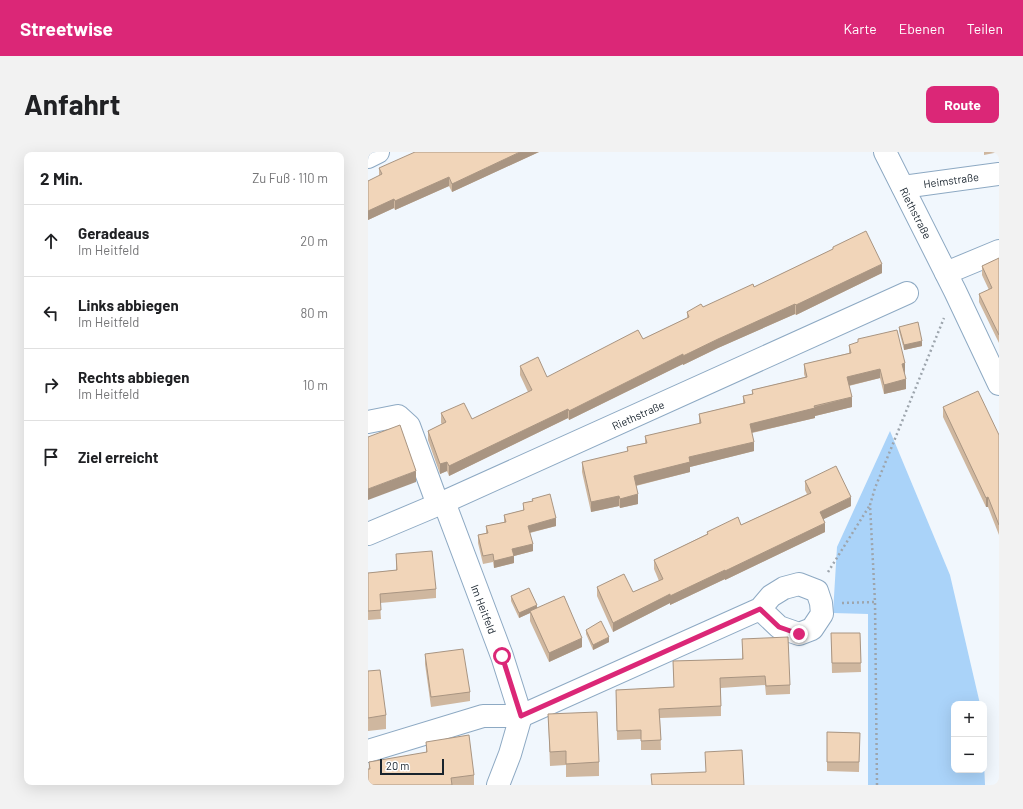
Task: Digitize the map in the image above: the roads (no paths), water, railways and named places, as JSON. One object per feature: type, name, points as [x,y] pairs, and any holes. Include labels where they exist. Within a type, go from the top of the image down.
[{"type":"street","points":[[368,157],[378,152]]},
{"type":"street","name":"Riethstraße","points":[[885,152],[999,384]]},
{"type":"street","name":"Heimstraße","points":[[903,187],[999,174]]},
{"type":"street","points":[[950,282],[999,251]]},
{"type":"street","name":"Riethstraße","points":[[368,534],[441,503],[907,293]]},
{"type":"street","name":"Im Heitfeld","points":[[368,422],[398,416],[409,426],[502,656],[521,716]]},
{"type":"street","points":[[368,751],[483,716],[521,716],[760,609],[771,596],[784,588],[799,584],[819,597],[822,614],[812,629],[799,634],[779,627],[760,609]]},
{"type":"street","points":[[498,785],[510,754],[521,716]]}]
